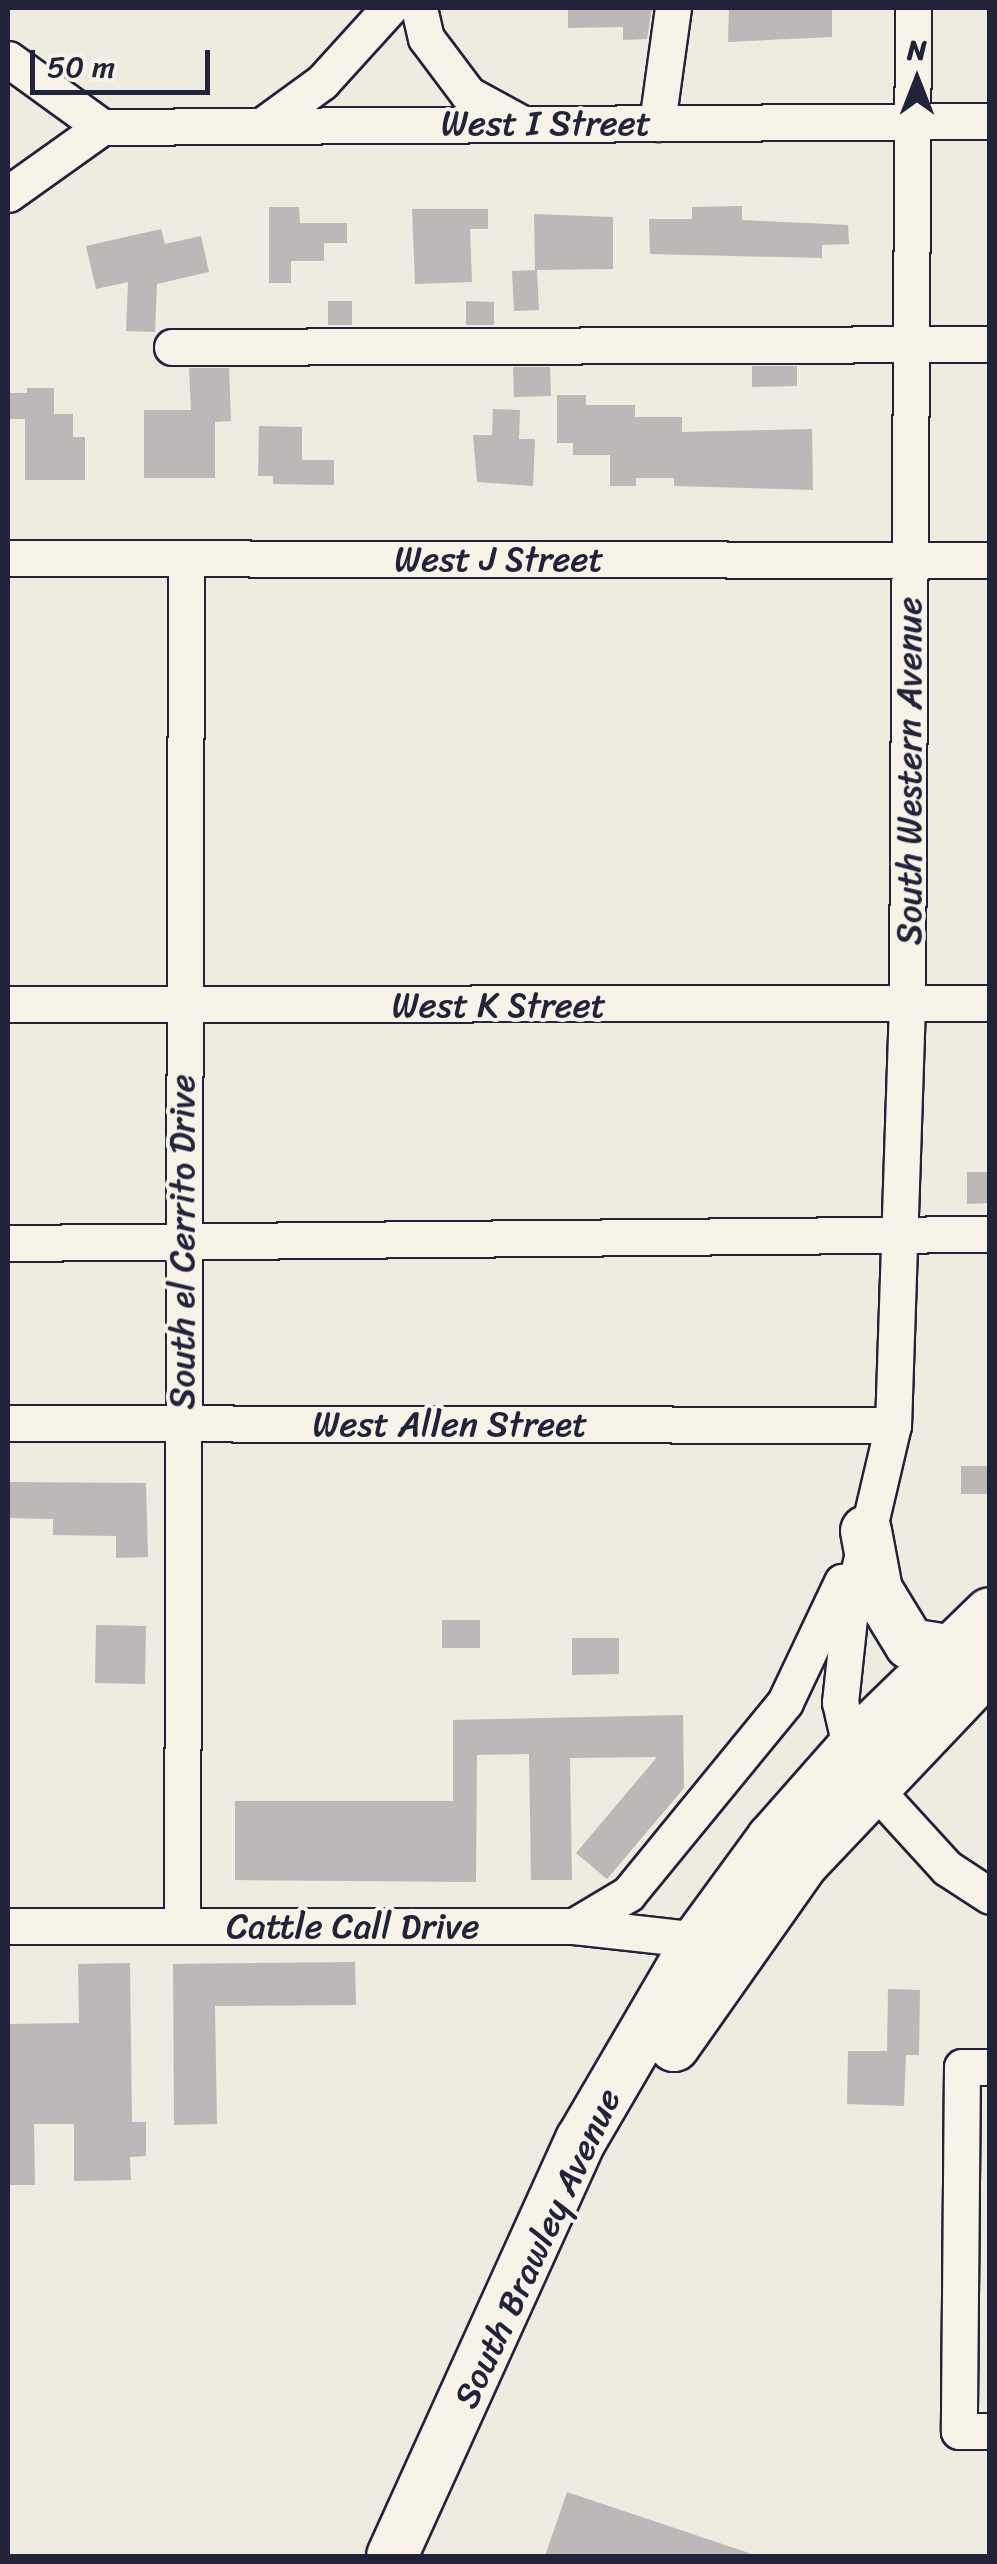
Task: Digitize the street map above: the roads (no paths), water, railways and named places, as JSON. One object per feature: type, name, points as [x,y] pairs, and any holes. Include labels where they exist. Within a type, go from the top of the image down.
[{"type":"highway","points":[[866,1531],[876,1590],[910,1644],[968,1658]]},
{"type":"highway","name":"South Brawley Avenue","points":[[392,2556],[581,2140],[698,1940],[772,1839],[862,1768],[968,1658],[990,1613]]},
{"type":"highway","name":"South Brawley Avenue","points":[[432,2472],[494,2380],[612,2149],[700,2003],[803,1863],[862,1768]]},
{"type":"street","points":[[267,122],[322,82],[389,8]]},
{"type":"street","points":[[420,8],[426,38],[468,94],[522,123]]},
{"type":"street","points":[[657,123],[673,8]]},
{"type":"street","name":"South Western Avenue","points":[[862,1768],[839,1667],[866,1531],[893,1425],[907,1004],[913,8]]},
{"type":"street","points":[[8,59],[102,127],[8,194]]},
{"type":"street","name":"West I Street","points":[[102,127],[267,122],[990,121]]},
{"type":"street","points":[[172,347],[990,344]]},
{"type":"street","name":"West J Street","points":[[8,558],[990,560]]},
{"type":"street","name":"South el Cerrito Drive","points":[[182,1925],[186,558]]},
{"type":"street","name":"West K Street","points":[[8,1004],[990,1002]]},
{"type":"street","points":[[8,1243],[990,1234]]},
{"type":"street","name":"West Allen Street","points":[[8,1423],[893,1425]]},
{"type":"street","name":"South Western Avenue","points":[[574,1926],[628,1894],[785,1702],[866,1531]]},
{"type":"street","points":[[862,1768],[947,1868],[990,1896]]},
{"type":"street","name":"Cattle Call Drive","points":[[8,1926],[574,1926],[698,1940]]},
{"type":"street","points":[[990,2067],[962,2067],[959,2412],[959,2431],[990,2431]]}]
